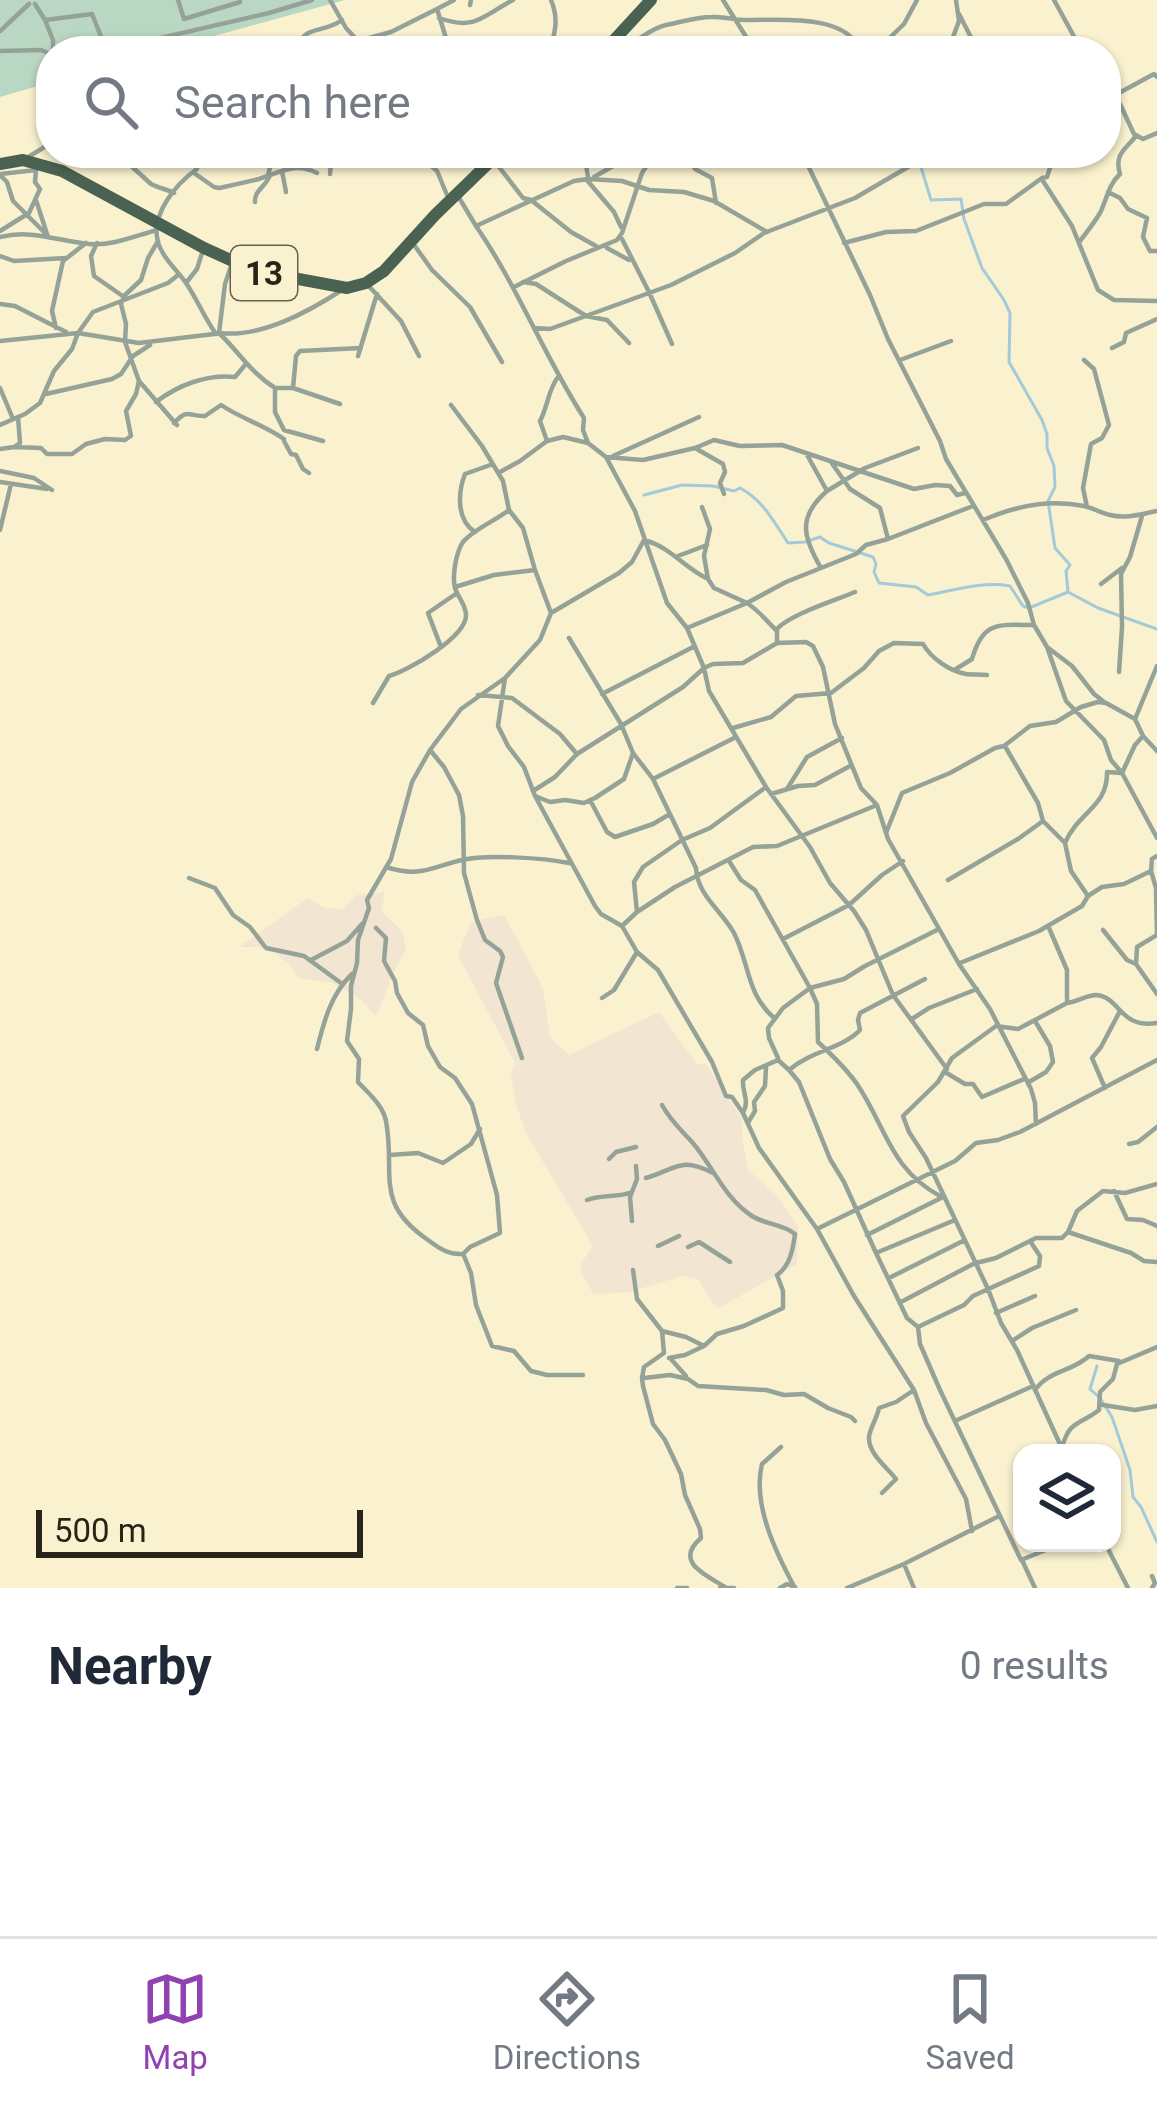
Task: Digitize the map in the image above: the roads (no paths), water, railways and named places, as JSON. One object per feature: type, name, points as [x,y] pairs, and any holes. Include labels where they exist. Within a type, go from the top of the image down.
[{"type":"main road","points":[[618,36],[651,0]]},
{"type":"main road","name":"13","points":[[0,164],[36,163]]},
{"type":"main road","name":"13","points":[[54,168],[232,262],[292,279],[372,289]]},
{"type":"main road","points":[[372,289],[480,168]]},
{"type":"street","points":[[178,0],[184,19],[239,1],[244,19]]},
{"type":"street","points":[[168,36],[312,0]]},
{"type":"street","points":[[330,0],[354,36]]},
{"type":"street","points":[[376,36],[454,0]]},
{"type":"street","points":[[439,18],[467,25],[513,0]]},
{"type":"street","points":[[551,0],[553,36]]},
{"type":"street","points":[[723,0],[746,36]]},
{"type":"street","points":[[892,36],[917,0]]},
{"type":"street","points":[[955,36],[959,21],[956,0]]},
{"type":"street","points":[[1054,0],[1074,36]]},
{"type":"street","points":[[0,31],[32,4],[51,36]]},
{"type":"street","points":[[437,9],[445,36]]},
{"type":"street","points":[[957,9],[970,36]]},
{"type":"street","points":[[45,20],[94,15],[100,36]]},
{"type":"street","points":[[643,36],[659,26],[710,17],[810,20],[850,36]]},
{"type":"street","points":[[305,36],[342,20]]},
{"type":"street","points":[[0,51],[36,50]]},
{"type":"street","points":[[1121,92],[1156,74]]},
{"type":"street","points":[[1121,114],[1136,136],[1144,139],[1157,133]]},
{"type":"street","points":[[1121,151],[1136,136]]},
{"type":"street","points":[[23,160],[36,152]]},
{"type":"street","points":[[0,174],[54,168]]},
{"type":"street","points":[[130,168],[150,184],[174,193]]},
{"type":"street","points":[[196,168],[174,193],[157,226],[158,242],[200,313],[258,378],[275,388],[293,388],[340,404]]},
{"type":"street","points":[[255,202],[270,168]]},
{"type":"street","points":[[194,173],[214,188],[289,168]]},
{"type":"street","points":[[304,168],[317,173]]},
{"type":"street","points":[[330,174],[331,168]]},
{"type":"street","points":[[433,168],[514,287],[584,418],[588,443]]},
{"type":"street","points":[[499,168],[523,198],[571,232],[633,263]]},
{"type":"street","points":[[586,168],[588,179],[618,218],[633,263],[672,344]]},
{"type":"street","points":[[588,179],[608,168]]},
{"type":"street","points":[[514,287],[615,242],[644,168]]},
{"type":"street","points":[[695,168],[712,178],[716,203]]},
{"type":"street","points":[[809,168],[965,494],[1006,559],[1066,700],[1104,740],[1157,838]]},
{"type":"street","points":[[534,328],[550,329],[670,285],[767,232],[828,210],[907,168]]},
{"type":"street","points":[[844,243],[886,232],[916,231],[984,204],[1006,204],[1047,177],[1050,168]]},
{"type":"street","points":[[1080,242],[1098,218],[1112,181],[1120,174],[1118,168]]},
{"type":"street","points":[[0,234],[27,214],[36,200],[40,187],[35,182],[36,170]]},
{"type":"street","points":[[282,171],[286,192]]},
{"type":"street","points":[[0,174],[13,201],[48,236]]},
{"type":"street","points":[[1042,178],[1080,242],[1098,290],[1114,300],[1157,302]]},
{"type":"street","points":[[476,226],[588,179],[684,192],[716,203],[767,232]]},
{"type":"street","points":[[1108,192],[1147,218]]},
{"type":"street","points":[[36,200],[48,236]]},
{"type":"street","points":[[1156,211],[1147,218],[1143,237],[1150,251],[1157,251]]},
{"type":"street","points":[[0,234],[97,243],[157,226]]},
{"type":"street","points":[[158,242],[141,280],[123,298],[125,342],[139,381],[175,424],[183,414],[205,416],[221,405],[284,439]]},
{"type":"street","points":[[412,242],[470,307],[502,362]]},
{"type":"street","points":[[0,256],[14,261],[65,258],[86,243]]},
{"type":"street","points":[[97,243],[91,256],[94,276],[123,298]]},
{"type":"street","points":[[186,283],[204,248]]},
{"type":"street","points":[[56,328],[52,311],[65,258]]},
{"type":"street","points":[[218,333],[232,262]]},
{"type":"street","points":[[0,425],[34,409],[93,312],[168,283],[179,274]]},
{"type":"street","points":[[523,282],[536,284],[586,316],[607,320],[629,343]]},
{"type":"street","points":[[0,341],[68,333],[125,342],[233,334],[266,328],[346,287]]},
{"type":"street","points":[[293,388],[300,351],[359,352],[372,289]]},
{"type":"street","points":[[372,289],[401,321],[419,356]]},
{"type":"street","points":[[0,304],[15,306],[68,333]]},
{"type":"street","points":[[1112,348],[1124,342],[1126,333],[1157,320]]},
{"type":"street","points":[[900,360],[951,341]]},
{"type":"street","points":[[46,394],[105,383],[155,342]]},
{"type":"street","points":[[1084,360],[1094,369],[1109,425],[1102,438],[1091,443],[1083,488],[1087,507]]},
{"type":"street","points":[[156,402],[194,382],[235,377],[245,365]]},
{"type":"street","points":[[547,442],[540,421],[558,376]]},
{"type":"street","points":[[0,449],[38,448],[46,454],[72,454],[86,444],[128,438],[132,433],[127,408],[139,381]]},
{"type":"street","points":[[0,388],[16,418],[20,440],[14,448]]},
{"type":"street","points":[[275,388],[275,412],[284,430],[323,441]]},
{"type":"street","points":[[451,404],[503,482],[509,509],[523,528],[551,613]]},
{"type":"street","points":[[609,457],[699,417]]},
{"type":"street","points":[[283,425],[291,454],[309,473]]},
{"type":"street","points":[[498,473],[563,437],[588,443],[609,457],[643,460],[714,440],[740,446],[782,446],[914,489],[950,486],[957,495],[965,494]]},
{"type":"street","points":[[695,448],[722,464],[724,494]]},
{"type":"street","points":[[822,570],[806,542],[806,530],[808,515],[827,490],[918,448]]},
{"type":"street","points":[[806,453],[827,490]]},
{"type":"street","points":[[609,457],[635,511],[667,603],[695,646],[709,691],[766,787],[866,930],[893,994],[946,1070],[964,1084],[974,1084],[982,1097],[1046,1072],[1053,1062],[1050,1046],[1035,1021]]},
{"type":"street","points":[[830,460],[850,489],[880,508],[888,539]]},
{"type":"street","points":[[475,532],[462,516],[459,488],[465,474],[493,464]]},
{"type":"street","points":[[0,471],[34,478],[52,490],[0,482]]},
{"type":"street","points":[[0,530],[11,484]]},
{"type":"street","points":[[983,520],[1040,503],[1087,507],[1107,515],[1157,512]]},
{"type":"street","points":[[687,628],[822,570],[866,545],[973,506]]},
{"type":"street","points":[[701,507],[710,529],[704,556],[708,579],[714,588],[761,612],[777,631],[777,643]]},
{"type":"street","points":[[373,703],[389,676],[406,671],[441,647],[465,623],[455,566],[462,544],[509,509]]},
{"type":"street","points":[[1119,672],[1121,577],[1142,516]]},
{"type":"street","points":[[644,540],[668,549],[708,579]]},
{"type":"street","points":[[376,928],[386,938],[383,961],[398,994],[411,1017],[423,1025],[442,1070],[455,1078],[470,1099],[480,1129],[500,1228],[498,1236],[464,1254],[441,1249],[402,1220],[389,1187],[386,1119],[358,1082],[359,1060],[347,1041],[358,940],[370,908],[367,898],[386,867],[412,782],[460,709],[505,678],[540,640],[551,613],[620,573],[644,540]]},
{"type":"street","points":[[677,556],[707,545]]},
{"type":"street","points":[[1101,584],[1126,565]]},
{"type":"street","points":[[441,647],[428,613],[456,590],[494,575],[535,570]]},
{"type":"street","points":[[777,631],[789,618],[855,592]]},
{"type":"street","points":[[1018,625],[1030,612]]},
{"type":"street","points":[[956,669],[972,659],[981,634],[996,627],[1034,625]]},
{"type":"street","points":[[569,638],[652,779],[706,897],[732,929],[754,994],[774,1018]]},
{"type":"street","points":[[734,728],[771,717],[796,696],[831,693],[879,651],[898,642],[923,644],[931,657],[967,674],[987,675]]},
{"type":"street","points":[[534,793],[577,754],[683,687],[704,668],[743,663],[777,643],[812,646],[824,667],[835,724],[861,788],[877,805],[886,833],[1034,1096],[1036,1124]]},
{"type":"street","points":[[602,694],[695,646]]},
{"type":"street","points":[[1047,647],[1072,666],[1094,694],[1135,719],[1157,751]]},
{"type":"street","points":[[1135,719],[1157,666]]},
{"type":"street","points":[[505,678],[498,726],[508,746],[524,767],[601,914],[622,926],[637,952],[658,970],[712,1062],[726,1096],[743,1113],[759,1148],[817,1229],[914,1390],[966,1498],[972,1531]]},
{"type":"street","points":[[478,695],[512,698],[553,728],[577,754]]},
{"type":"street","points":[[886,833],[902,793],[1004,746],[1030,726],[1056,722],[1076,710],[1106,703]]},
{"type":"street","points":[[1121,773],[1143,736]]},
{"type":"street","points":[[652,779],[736,737]]},
{"type":"street","points":[[1149,745],[1157,737]]},
{"type":"street","points":[[787,789],[807,757],[842,738]]},
{"type":"street","points":[[1004,746],[1038,802],[1042,821],[1065,843],[1071,871],[1088,896]]},
{"type":"street","points":[[430,750],[459,796],[469,898],[482,935],[503,957],[496,983],[522,1058]]},
{"type":"street","points":[[534,793],[550,802],[584,803],[624,779],[633,753]]},
{"type":"street","points":[[771,794],[815,785],[851,765]]},
{"type":"street","points":[[1065,843],[1076,824],[1104,798],[1107,772],[1121,773]]},
{"type":"street","points":[[637,912],[635,877],[651,860],[710,828],[766,787]]},
{"type":"street","points":[[590,800],[615,838],[670,814]]},
{"type":"street","points":[[622,926],[637,912],[754,847],[777,846],[877,805]]},
{"type":"street","points":[[948,880],[1042,821]]},
{"type":"street","points":[[1136,964],[1137,947],[1157,935],[1156,888],[1150,872],[1157,856]]},
{"type":"street","points":[[386,867],[415,873],[464,859],[573,864]]},
{"type":"street","points":[[729,861],[754,890],[810,988],[817,1004],[816,1037],[855,1082],[894,1156],[945,1200]]},
{"type":"street","points":[[782,939],[850,905],[903,861]]},
{"type":"street","points":[[696,868],[704,874]]},
{"type":"street","points":[[959,964],[1048,926],[1082,906],[1102,887],[1124,884],[1150,872]]},
{"type":"street","points":[[189,878],[215,888],[233,915],[266,948],[304,956],[341,983]]},
{"type":"street","points":[[311,960],[347,941],[366,920]]},
{"type":"street","points":[[1048,926],[1066,970],[1067,1003]]},
{"type":"street","points":[[939,928],[844,979],[810,988],[790,1001],[767,1033],[778,1060],[799,1082],[855,1211],[908,1318],[918,1328],[920,1344],[1035,1588]]},
{"type":"street","points":[[1103,930],[1156,991]]},
{"type":"street","points":[[602,998],[614,990],[637,952]]},
{"type":"street","points":[[317,1049],[325,1016],[341,983],[356,969]]},
{"type":"street","points":[[789,1070],[825,1048],[851,1040],[860,1030],[860,1013],[925,979]]},
{"type":"street","points":[[912,1019],[976,989]]},
{"type":"street","points":[[1004,1040],[1067,1003],[1097,995],[1139,1025],[1157,1024]]},
{"type":"street","points":[[1105,1088],[1092,1058],[1120,1011]]},
{"type":"street","points":[[1018,1029],[996,1026],[956,1054],[903,1116],[1060,1444]]},
{"type":"street","points":[[743,1113],[747,1101],[743,1080],[778,1060]]},
{"type":"street","points":[[817,1229],[955,1161],[976,1143],[998,1140],[1036,1124],[1157,1060]]},
{"type":"street","points":[[748,1122],[765,1085],[766,1066]]},
{"type":"street","points":[[662,1105],[748,1214],[796,1234],[793,1254],[777,1275],[783,1308],[710,1338],[685,1355],[666,1355],[646,1366],[642,1378],[652,1424],[681,1474],[700,1529],[692,1563],[726,1588]]},
{"type":"street","points":[[1130,1144],[1157,1127]]},
{"type":"street","points":[[390,1155],[418,1153],[443,1163],[471,1144],[480,1129]]},
{"type":"street","points":[[609,1159],[636,1147]]},
{"type":"street","points":[[646,1178],[681,1165],[695,1164],[713,1173]]},
{"type":"street","points":[[632,1221],[636,1166]]},
{"type":"street","points":[[901,1302],[975,1263],[1030,1241],[1058,1239],[1068,1232],[1077,1211],[1103,1191],[1131,1192],[1157,1184]]},
{"type":"street","points":[[1114,1191],[1127,1219],[1157,1226]]},
{"type":"street","points":[[587,1200],[632,1192]]},
{"type":"street","points":[[867,1235],[945,1200]]},
{"type":"street","points":[[876,1253],[955,1220]]},
{"type":"street","points":[[1068,1232],[1157,1262]]},
{"type":"street","points":[[658,1246],[679,1236]]},
{"type":"street","points":[[889,1278],[965,1240]]},
{"type":"street","points":[[918,1328],[1039,1266],[1040,1256],[1030,1241]]},
{"type":"street","points":[[688,1247],[699,1242],[730,1262]]},
{"type":"street","points":[[464,1254],[492,1346],[514,1351],[531,1371],[583,1375]]},
{"type":"street","points":[[633,1270],[638,1299],[662,1331],[666,1355],[698,1386],[804,1394],[855,1421]]},
{"type":"street","points":[[996,1313],[1035,1296]]},
{"type":"street","points":[[1012,1341],[1076,1310]]},
{"type":"street","points":[[662,1331],[704,1346]]},
{"type":"street","points":[[1065,1444],[1069,1429],[1102,1405],[1100,1392],[1113,1379],[1116,1366],[1157,1347]]},
{"type":"street","points":[[955,1421],[1034,1388],[1088,1356],[1121,1361]]},
{"type":"street","points":[[642,1378],[670,1375],[691,1380]]},
{"type":"street","points":[[881,1493],[896,1479],[876,1455],[870,1434],[879,1408],[914,1390]]},
{"type":"street","points":[[1102,1405],[1135,1410],[1157,1406]]},
{"type":"street","points":[[781,1447],[762,1463],[760,1482],[767,1523],[795,1588]]},
{"type":"street","points":[[847,1588],[999,1516]]},
{"type":"street","points":[[1022,1560],[1041,1552]]},
{"type":"street","points":[[1110,1552],[1128,1588]]},
{"type":"street","points":[[904,1564],[914,1588]]},
{"type":"street","points":[[1152,1576],[1152,1588]]},
{"type":"street","points":[[780,1588],[787,1584],[795,1588]]},
{"type":"street","points":[[677,1588],[687,1588]]},
{"type":"waterway","points":[[921,168],[931,200],[961,199],[982,268],[1010,313],[1009,362],[1042,420],[1054,466],[1055,487],[1048,501],[1055,548],[1070,565],[1068,592],[1157,629]]},
{"type":"waterway","points":[[644,495],[682,485],[740,488],[762,505],[788,543],[820,537],[873,557],[879,583],[916,587],[928,595],[979,585],[1010,586],[1029,608],[1068,592]]},
{"type":"waterway","points":[[1097,1366],[1090,1389],[1112,1417],[1130,1470],[1133,1497],[1157,1542]]}]
